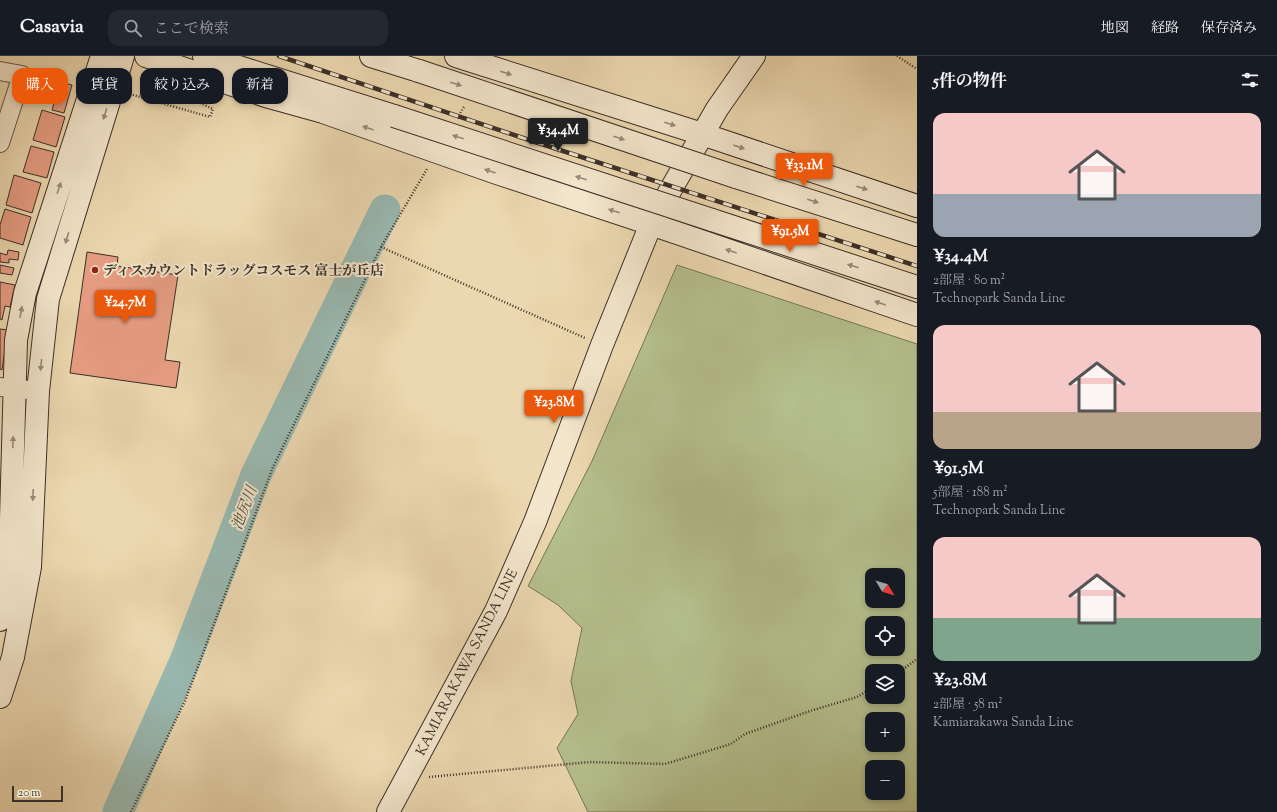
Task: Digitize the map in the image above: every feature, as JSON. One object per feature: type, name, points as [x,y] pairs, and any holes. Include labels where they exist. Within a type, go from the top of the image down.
[{"type":"main road","points":[[146,56],[269,97],[323,112],[494,172],[917,315]]},
{"type":"main road","points":[[204,56],[394,116],[917,287]]},
{"type":"main road","points":[[371,56],[736,177],[917,235]]},
{"type":"main road","points":[[456,56],[702,134],[917,206]]},
{"type":"main road","name":"KAMIARAKAWA SANDA LINE","points":[[388,812],[496,611],[536,522],[602,345],[651,224],[702,134],[754,56]]},
{"type":"main road","points":[[0,620],[10,555],[7,387],[25,293],[109,58]]},
{"type":"main road","points":[[0,697],[13,657],[30,567],[38,391],[48,299],[109,58]]},
{"type":"street","points":[[0,71],[22,75],[0,143]]},
{"type":"street","points":[[7,387],[38,391]]},
{"type":"path","points":[[897,56],[917,69]]},
{"type":"path","points":[[131,812],[185,701],[272,467],[306,402],[381,247],[602,345]]},
{"type":"path","points":[[905,668],[917,659]]},
{"type":"path","points":[[406,779],[590,762],[666,764],[731,744],[744,734],[810,710],[857,697],[865,692]]},
{"type":"green space","points":[[677,265],[917,344],[917,812],[588,812],[557,748],[578,714],[571,681],[582,628],[558,605],[528,586],[592,461]]},
{"type":"building","points":[[68,84],[72,85],[68,99]]},
{"type":"building","points":[[54,104],[67,104],[64,113],[52,110]]},
{"type":"building","points":[[42,110],[65,117],[56,147],[33,140]]},
{"type":"building","points":[[31,146],[54,152],[47,178],[23,172]]},
{"type":"building","points":[[14,175],[41,183],[32,213],[6,205]]},
{"type":"building","points":[[5,209],[31,217],[23,245],[0,238],[0,225]]},
{"type":"building","points":[[8,250],[19,252],[18,260],[9,259],[9,263],[0,262],[0,253],[7,255]]},
{"type":"building","points":[[87,252],[118,257],[117,266],[178,275],[165,360],[180,362],[176,388],[70,373]]},
{"type":"building","points":[[0,265],[14,268],[12,275],[0,273]]},
{"type":"building","points":[[0,282],[15,285],[10,307],[5,306],[2,320],[0,319]]},
{"type":"building","points":[[0,329],[8,330],[2,370],[0,369]]},
{"type":"waterway","name":"池尻川","points":[[118,812],[185,661],[256,475],[385,210]]},
{"type":"railway","points":[[279,56],[520,137],[917,266]]},
{"type":"place","name":"ディスカウントドラッグコスモス 富士が丘店","points":[[95,270]]}]
